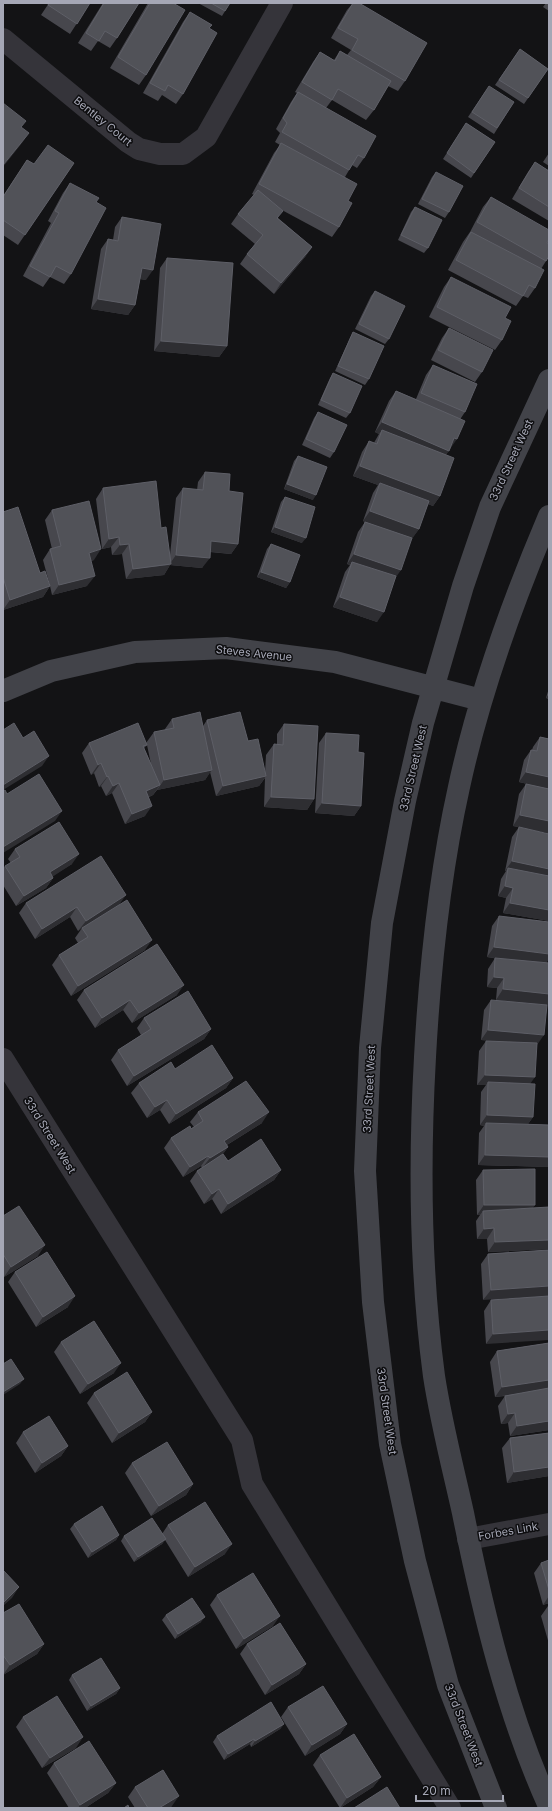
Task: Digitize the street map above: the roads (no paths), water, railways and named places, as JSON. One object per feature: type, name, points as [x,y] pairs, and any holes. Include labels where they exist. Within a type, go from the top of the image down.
[{"type":"main road","name":"33rd Street West","points":[[496,1808],[448,1685],[415,1561],[390,1444],[373,1302],[366,1178],[370,1048],[382,923],[405,800],[423,723],[463,586],[490,507],[549,380]]},
{"type":"main road","points":[[549,516],[522,580],[481,700],[459,784],[442,868],[429,985],[422,1120],[424,1271],[435,1378],[468,1539],[502,1678],[537,1779],[549,1806]]},
{"type":"main road","name":"Steves Avenue","points":[[3,691],[51,671],[135,652],[226,648],[335,662],[481,700]]},
{"type":"street","name":"Bentley Court","points":[[3,39],[139,150],[160,154],[183,154],[206,137],[282,3]]},
{"type":"street","name":"33rd Street West","points":[[3,1059],[242,1440],[252,1484],[450,1808]]},
{"type":"street","name":"Forbes Link","points":[[468,1539],[549,1524]]}]
